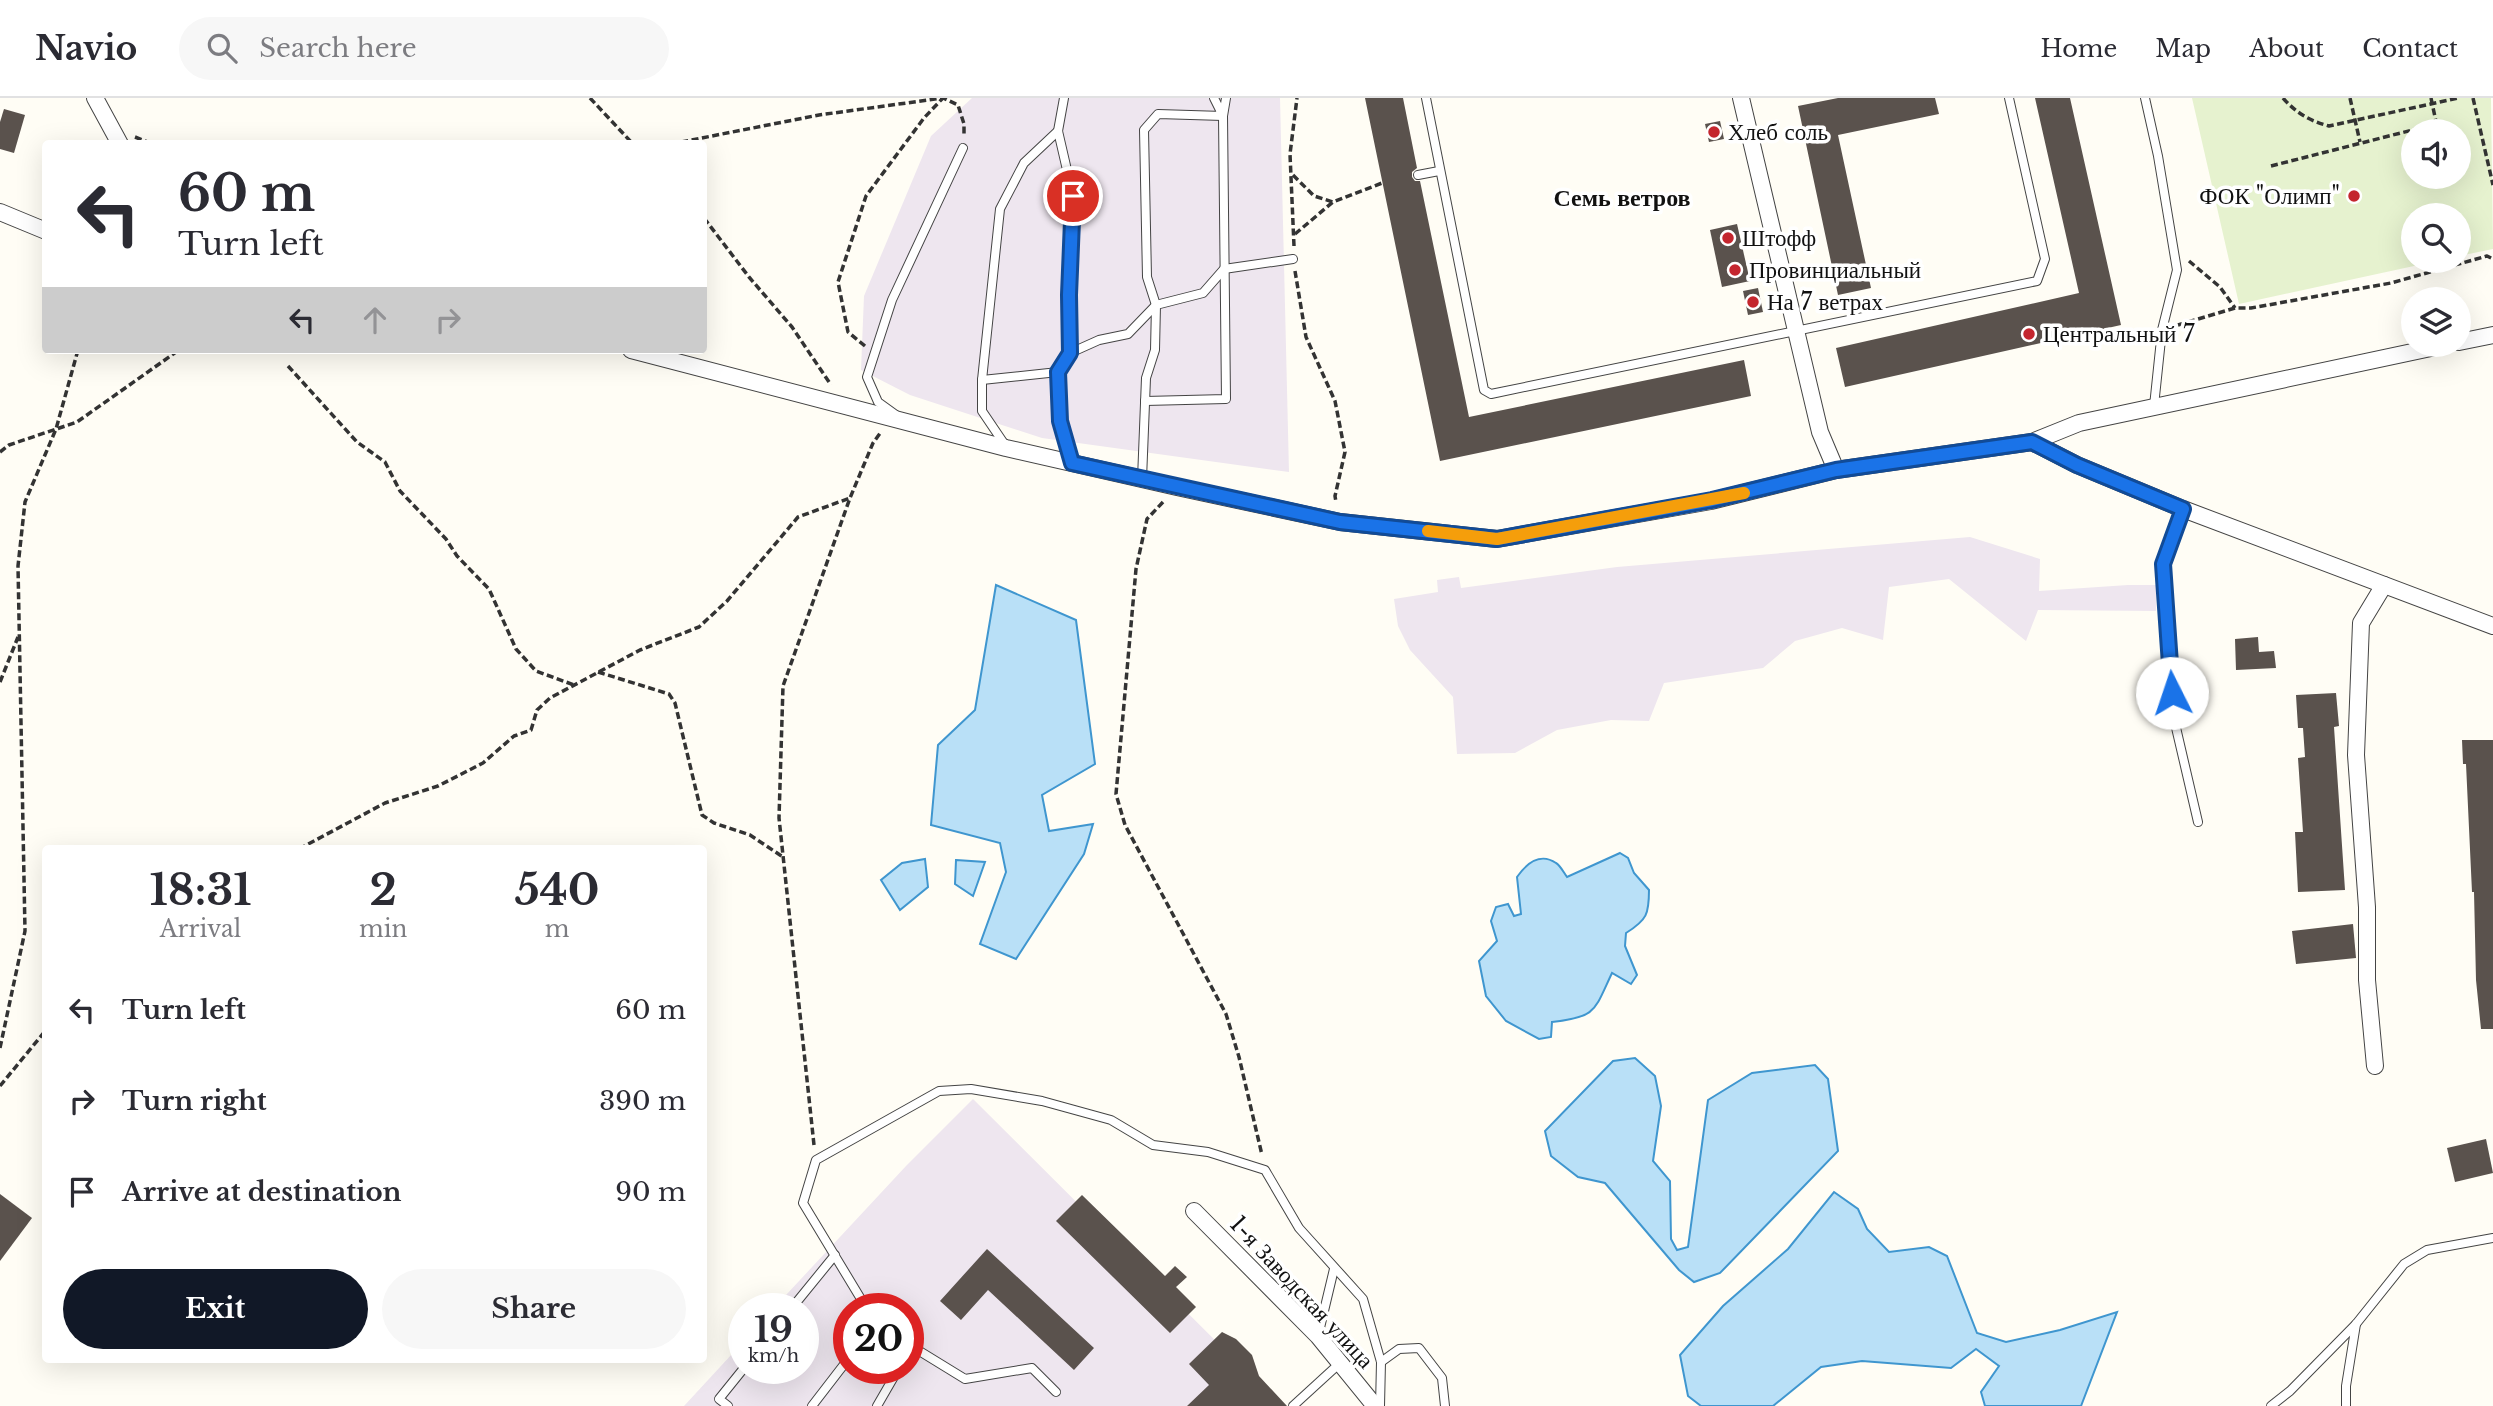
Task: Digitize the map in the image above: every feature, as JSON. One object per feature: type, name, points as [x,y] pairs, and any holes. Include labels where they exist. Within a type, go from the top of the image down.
[{"type":"street","points":[[95,98],[118,140]]},
{"type":"street","points":[[1741,98],[1820,432],[1836,470]]},
{"type":"street","points":[[0,212],[42,229]]},
{"type":"street","points":[[2471,340],[2493,335]]},
{"type":"street","points":[[647,354],[1006,448],[1177,487],[1340,522],[1497,539],[1712,500],[1836,470],[2032,442],[2079,423],[2401,354]]},
{"type":"street","points":[[2032,442],[2077,465],[2183,509],[2493,626]]},
{"type":"street","points":[[2375,1066],[2367,980],[2367,906],[2356,755],[2361,623],[2384,585]]},
{"type":"street","name":"1-я Заводская улица","points":[[1194,1211],[1318,1336],[1377,1406]]},
{"type":"lane","points":[[1064,98],[1058,131],[1073,196],[1069,295],[1070,353],[1058,372],[1060,421],[1072,463]]},
{"type":"lane","points":[[1214,98],[1223,116]]},
{"type":"lane","points":[[1145,401],[1226,399],[1223,116],[1226,98]]},
{"type":"lane","points":[[1426,98],[1438,171],[1484,390],[1491,394],[2037,281],[2045,259],[2008,98]]},
{"type":"lane","points":[[2145,98],[2158,156],[2177,270],[2162,330],[2154,406]]},
{"type":"lane","points":[[1142,479],[1146,379],[1155,350],[1156,305],[1147,277],[1144,130],[1158,114],[1223,116]]},
{"type":"lane","points":[[1006,448],[982,411],[982,380],[1000,209],[1024,163],[1058,131]]},
{"type":"lane","points":[[904,420],[878,402],[867,377],[892,300],[963,148]]},
{"type":"lane","points":[[1419,175],[1438,171]]},
{"type":"lane","points":[[1070,353],[1099,340],[1128,334],[1156,305],[1203,293],[1224,270],[1293,259]]},
{"type":"lane","points":[[982,380],[1058,372]]},
{"type":"lane","points":[[2183,509],[2163,564],[2174,719],[2198,822]]},
{"type":"lane","points":[[858,1293],[803,1203],[816,1160],[939,1091],[971,1089],[1042,1101],[1111,1120],[1153,1144],[1208,1152],[1265,1170],[1300,1228],[1363,1299],[1381,1362],[1377,1406]]},
{"type":"lane","points":[[2271,1406],[2290,1391],[2356,1324],[2404,1264],[2427,1250],[2493,1238]]},
{"type":"lane","points":[[804,1293],[835,1255]]},
{"type":"lane","points":[[1318,1336],[1335,1269]]},
{"type":"lane","points":[[2346,1406],[2346,1386],[2356,1324]]},
{"type":"lane","points":[[1381,1362],[1399,1349],[1419,1348],[1442,1378],[1445,1406]]},
{"type":"lane","points":[[924,1356],[965,1380],[1032,1368],[1056,1392]]},
{"type":"lane","points":[[1293,1406],[1340,1363]]},
{"type":"lane","points":[[812,1406],[833,1379]]},
{"type":"lane","points":[[728,1406],[719,1399],[731,1384]]},
{"type":"lane","points":[[877,1406],[890,1384]]},
{"type":"path","points":[[590,98],[629,140]]},
{"type":"path","points":[[691,140],[819,115],[943,98],[958,105],[964,124],[963,148]]},
{"type":"path","points":[[875,354],[848,332],[838,282],[866,196],[924,118],[943,98]]},
{"type":"path","points":[[1297,98],[1290,154],[1293,259],[1306,337],[1335,401],[1345,452],[1335,496],[1340,522]]},
{"type":"path","points":[[2283,98],[2293,110],[2329,126],[2432,101],[2458,98]]},
{"type":"path","points":[[2350,98],[2360,142]]},
{"type":"path","points":[[2473,98],[2493,185]]},
{"type":"path","points":[[2432,101],[2435,119]]},
{"type":"path","points":[[2271,166],[2401,132]]},
{"type":"path","points":[[1291,174],[1314,196],[1333,202]]},
{"type":"path","points":[[1294,235],[1333,202],[1382,183]]},
{"type":"path","points":[[707,222],[792,327],[844,404]]},
{"type":"path","points":[[2174,249],[2220,287],[2235,308]]},
{"type":"path","points":[[2162,330],[2235,308],[2250,308],[2390,283],[2487,256],[2493,259]]},
{"type":"path","points":[[0,1048],[25,931],[18,566],[25,502],[56,429],[77,354]]},
{"type":"path","points":[[0,452],[9,445],[77,422],[172,354]]},
{"type":"path","points":[[288,366],[357,442],[385,462],[400,491],[489,589],[516,649],[536,671],[574,684]]},
{"type":"path","points":[[816,1160],[779,818],[783,686],[850,498],[873,443],[884,429],[904,420]]},
{"type":"path","points":[[1177,487],[1147,519],[1136,569],[1116,794],[1125,825],[1226,1014],[1239,1057],[1265,1170]]},
{"type":"path","points":[[306,845],[385,803],[438,786],[483,763],[514,736],[531,730],[537,710],[550,698],[640,650],[699,627],[727,601],[798,517],[850,498]]},
{"type":"path","points":[[0,682],[19,636]]},
{"type":"path","points":[[598,672],[669,694],[675,703],[702,815],[714,823],[750,835],[784,858]]},
{"type":"path","points":[[0,1086],[42,1035]]},
{"type":"shaded area","points":[[972,98],[1280,98],[1289,472],[1042,438],[910,395],[861,370],[864,296],[931,136]]},
{"type":"shaded area","points":[[1970,537],[2040,559],[2039,591],[2156,585],[2156,611],[2038,610],[2026,641],[1949,579],[1889,587],[1883,640],[1842,628],[1795,641],[1763,668],[1664,683],[1649,721],[1611,720],[1557,730],[1515,753],[1457,754],[1453,697],[1410,650],[1398,626],[1394,599],[1438,592],[1437,580],[1459,577],[1461,588],[1617,567]]},
{"type":"shaded area","points":[[973,1099],[1281,1406],[684,1406],[728,1358],[728,1384],[819,1384],[819,1293],[788,1293],[906,1166]]},
{"type":"green space","name":"ФОК \"Олимп\"","points":[[2192,98],[2491,98],[2493,249],[2471,254],[2471,203],[2401,203],[2401,269],[2239,304]]},
{"type":"water","points":[[996,585],[1076,620],[1095,764],[1042,795],[1049,831],[1093,824],[1084,854],[1016,959],[980,944],[1006,872],[1000,843],[931,825],[938,745],[975,710]]},
{"type":"water","points":[[1620,853],[1628,858],[1634,873],[1649,890],[1643,920],[1626,933],[1625,946],[1637,975],[1631,984],[1612,973],[1592,1010],[1578,1018],[1552,1022],[1551,1037],[1539,1039],[1506,1021],[1486,996],[1479,961],[1497,941],[1491,921],[1496,907],[1508,904],[1514,916],[1521,914],[1517,877],[1534,861],[1550,860],[1559,865],[1567,877]]},
{"type":"water","points":[[925,859],[928,887],[900,910],[881,880],[902,863]]},
{"type":"water","points":[[956,860],[985,862],[973,896],[955,884]]},
{"type":"water","points":[[1635,1058],[1655,1076],[1661,1106],[1653,1161],[1670,1181],[1671,1239],[1677,1250],[1688,1247],[1708,1100],[1752,1073],[1815,1065],[1828,1079],[1838,1151],[1720,1273],[1694,1282],[1679,1270],[1605,1183],[1578,1177],[1551,1156],[1545,1131],[1613,1061]]},
{"type":"water","points":[[1834,1192],[1858,1209],[1867,1229],[1889,1252],[1929,1247],[1947,1256],[1977,1333],[2006,1342],[2060,1330],[2117,1312],[2081,1406],[1985,1406],[1981,1392],[1999,1366],[1976,1349],[1951,1368],[1862,1361],[1821,1367],[1773,1406],[1701,1406],[1688,1396],[1680,1355],[1723,1306],[1788,1249]]},
{"type":"building","points":[[1365,98],[1403,98],[1417,168],[1412,172],[1412,177],[1415,181],[1420,181],[1469,417],[1744,360],[1751,396],[1440,461]]},
{"type":"building","points":[[1838,98],[1935,98],[1939,114],[1838,135],[1871,288],[1838,295],[1798,106]]},
{"type":"building","points":[[2035,98],[2070,98],[2121,325],[1845,387],[1836,348],[2079,293]]},
{"type":"building","points":[[4,109],[25,115],[14,153],[0,149],[0,122]]},
{"type":"building","name":"Хлеб соль","points":[[1720,121],[1724,139],[1709,142],[1705,124]]},
{"type":"building","points":[[1737,224],[1750,281],[1722,287],[1710,230]]},
{"type":"building","name":"На 7 ветрах","points":[[1758,288],[1763,312],[1748,315],[1743,291]]},
{"type":"building","points":[[2258,637],[2259,652],[2274,651],[2276,668],[2236,670],[2235,639]]},
{"type":"building","points":[[2336,693],[2339,726],[2334,727],[2345,890],[2298,892],[2295,832],[2303,832],[2298,758],[2305,757],[2303,728],[2298,728],[2296,695]]},
{"type":"building","points":[[2462,740],[2493,740],[2493,1029],[2481,1029],[2476,980],[2466,764],[2463,764]]},
{"type":"building","points":[[2353,924],[2356,958],[2296,964],[2292,931]]},
{"type":"building","points":[[2486,1139],[2493,1173],[2455,1182],[2447,1148]]},
{"type":"building","points":[[0,1194],[32,1218],[0,1261]]},
{"type":"building","points":[[1082,1195],[1165,1276],[1175,1266],[1187,1277],[1176,1287],[1196,1307],[1170,1333],[1056,1221]]},
{"type":"building","points":[[987,1249],[1094,1348],[1074,1370],[988,1290],[961,1320],[940,1301]]},
{"type":"building","points":[[1222,1332],[1236,1339],[1252,1355],[1259,1376],[1287,1406],[1187,1406],[1209,1385],[1189,1364]]},
{"type":"slow traffic","points":[[1428,531],[1497,539],[1744,493]]},
{"type":"place","name":"Хлеб соль","points":[[1714,132]]},
{"type":"place","name":"ФОК \"Олимп\"","points":[[2354,196]]},
{"type":"place","name":"Штофф","points":[[1728,238]]},
{"type":"place","name":"Провинциальный","points":[[1735,270]]},
{"type":"place","name":"На 7 ветрах","points":[[1753,302]]},
{"type":"place","name":"Центральный 7","points":[[2029,334]]},
{"type":"district","name":"Семь ветров","points":[[1622,198]]},
{"type":"route","points":[[1073,196],[1069,295],[1070,353],[1058,372],[1060,421],[1072,463],[1340,522],[1497,539],[1712,500],[1836,470],[2032,442],[2077,465],[2183,509],[2163,564],[2172,693]]}]
